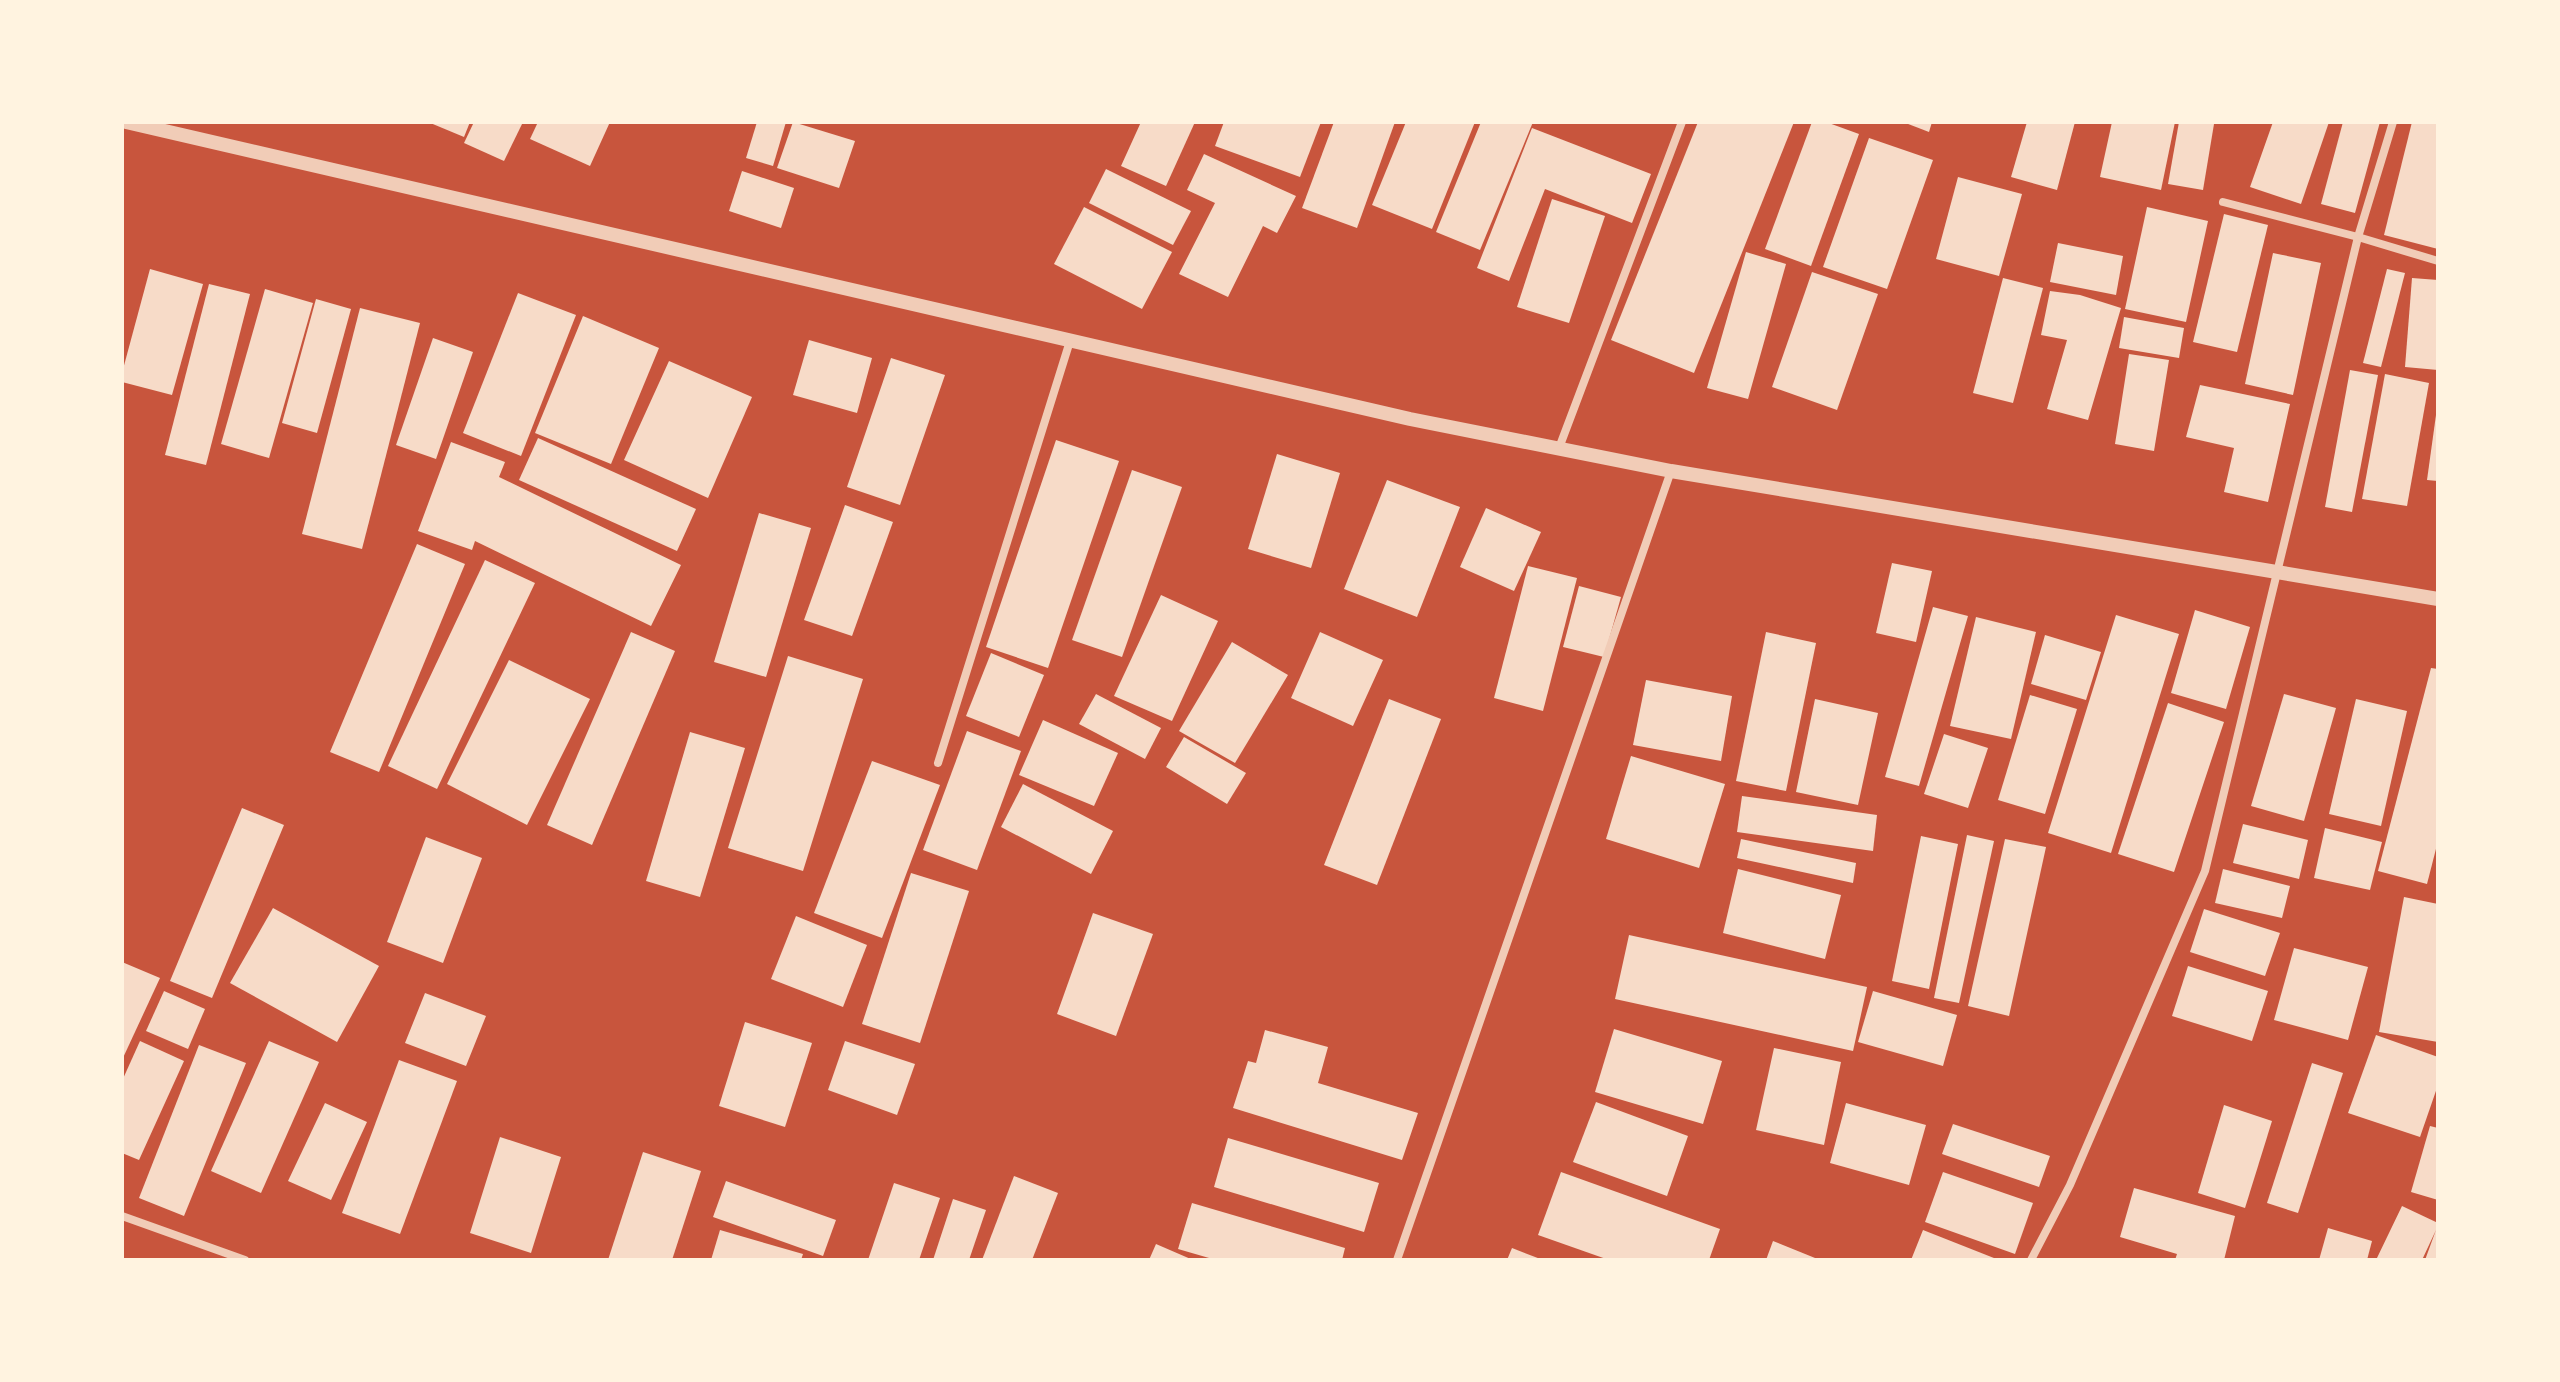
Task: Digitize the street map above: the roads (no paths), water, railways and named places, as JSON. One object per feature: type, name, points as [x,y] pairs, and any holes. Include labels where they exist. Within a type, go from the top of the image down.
[{"type":"street","points":[[126,122],[1410,419],[1671,471],[2438,599]]},
{"type":"street","points":[[1559,448],[1682,122]]},
{"type":"street","points":[[2031,1260],[2070,1185],[2205,871],[2358,237],[2393,122]]},
{"type":"street","points":[[2223,202],[2438,261]]},
{"type":"street","points":[[938,763],[1070,341]]},
{"type":"street","points":[[1397,1260],[1671,471]]},
{"type":"street","points":[[122,1216],[245,1260]]}]
